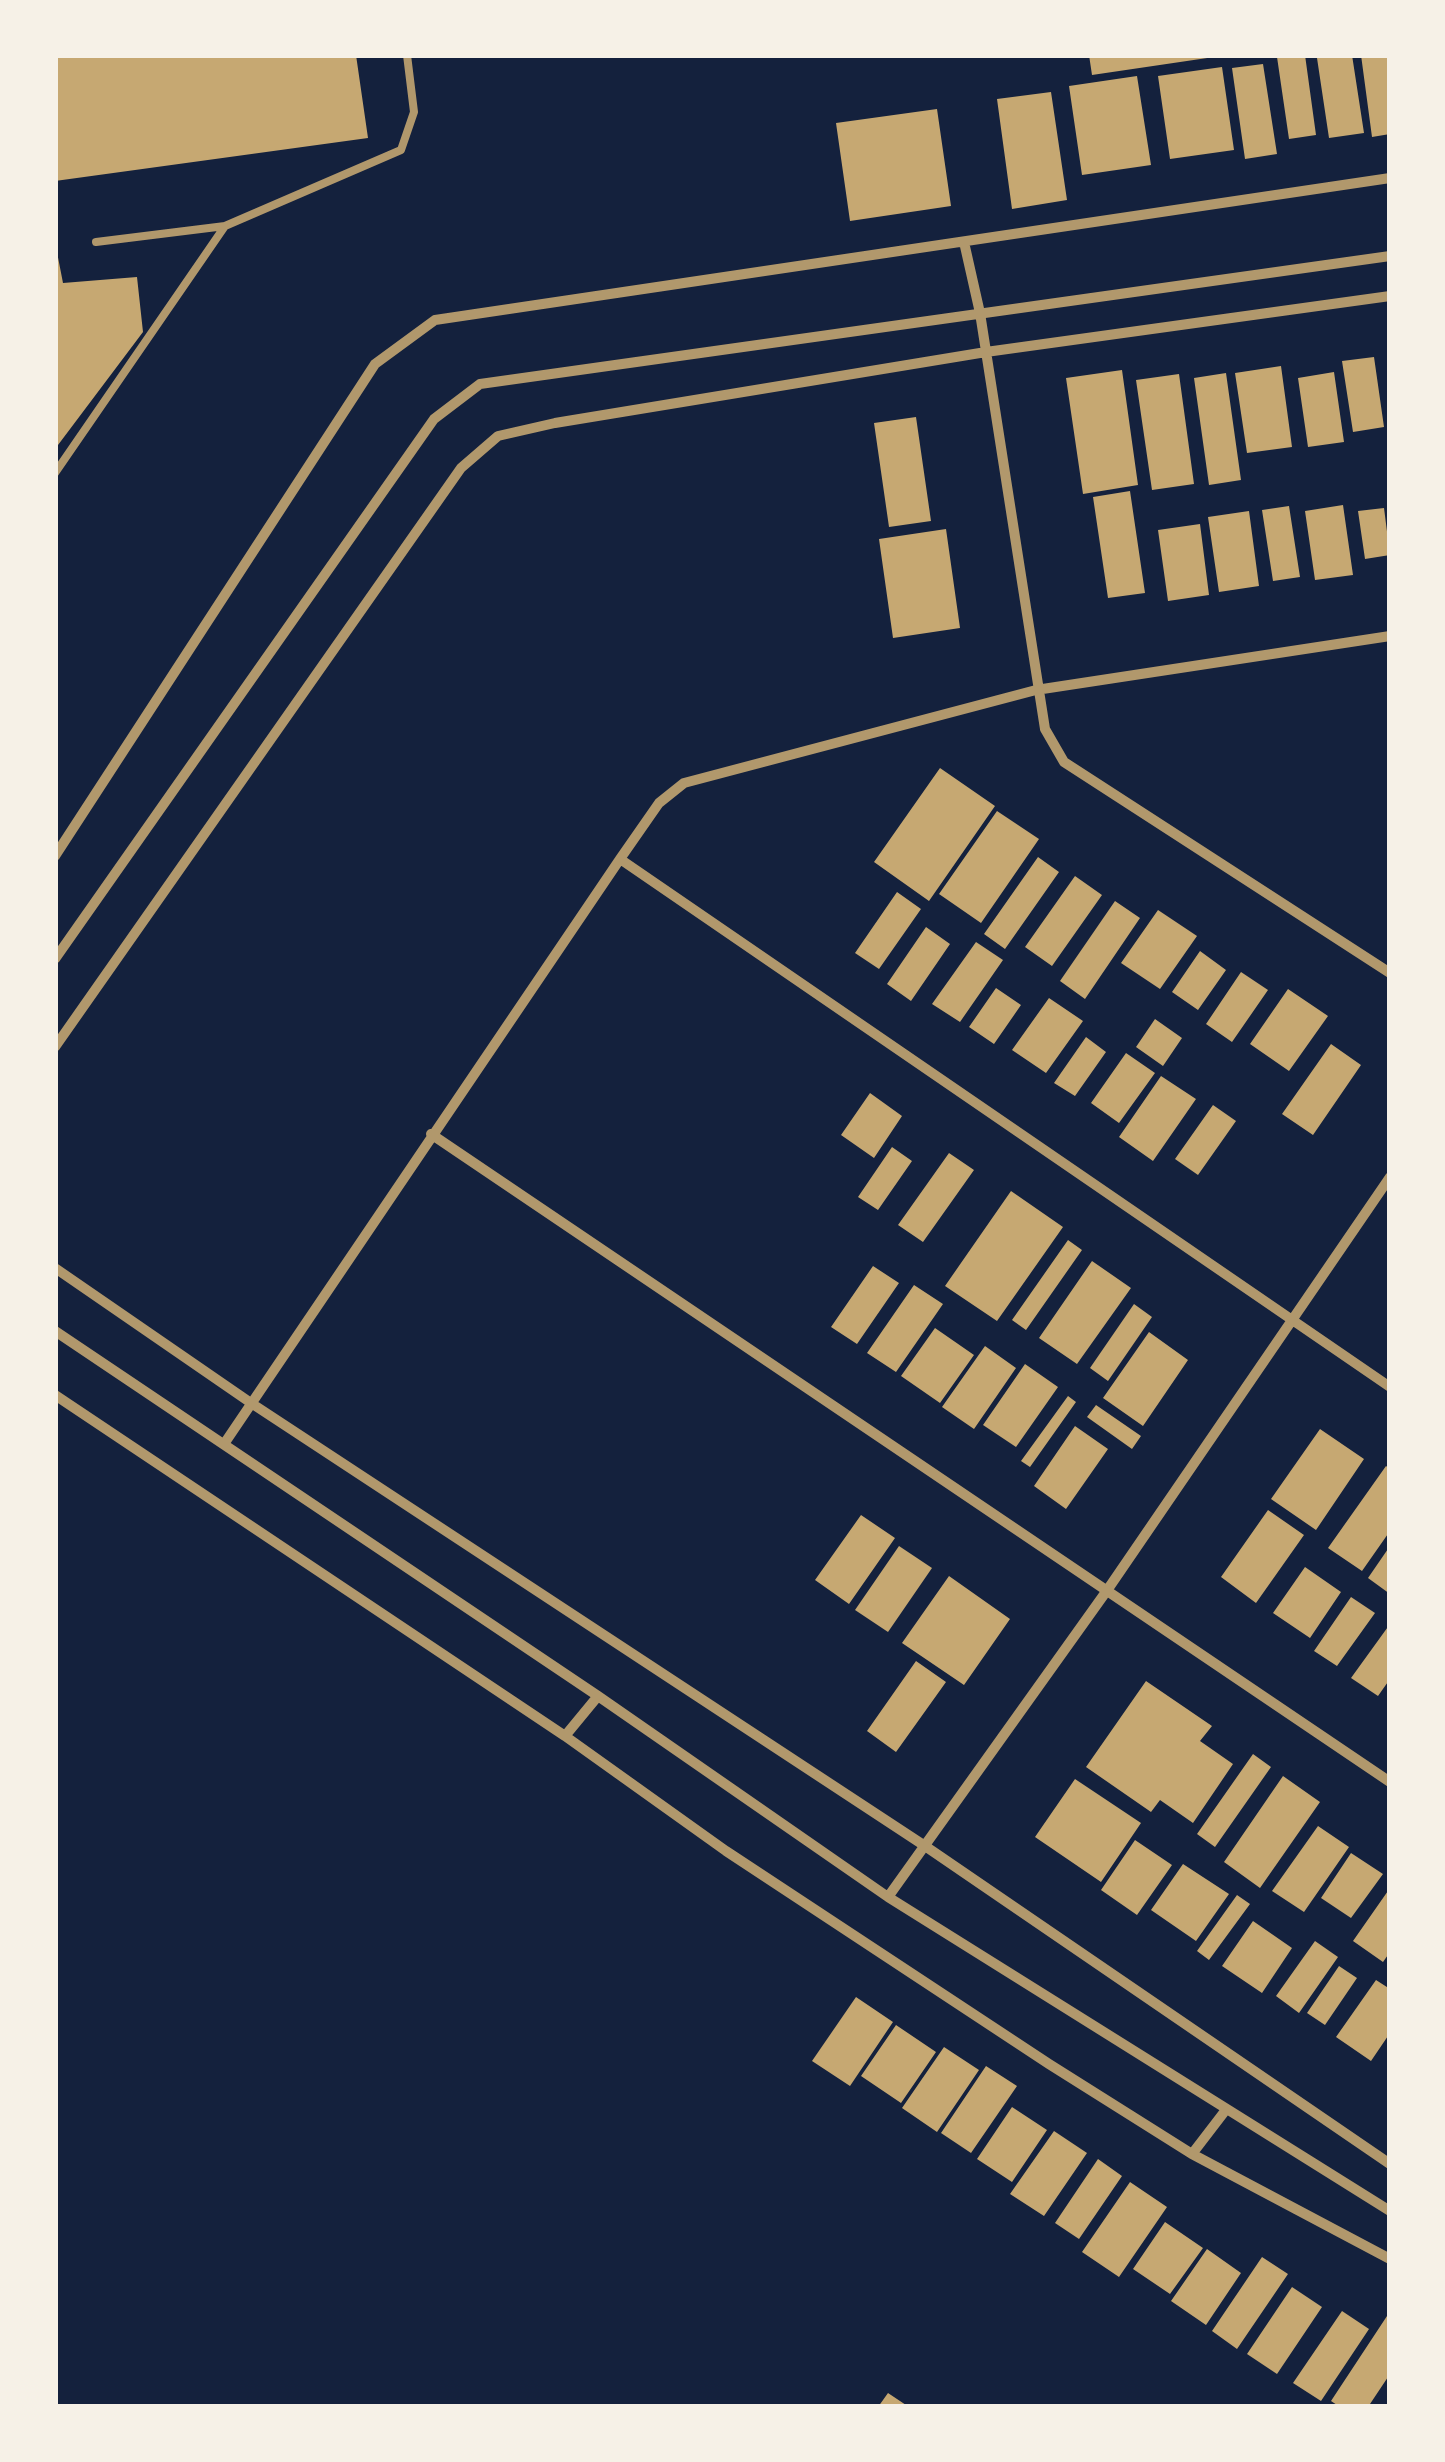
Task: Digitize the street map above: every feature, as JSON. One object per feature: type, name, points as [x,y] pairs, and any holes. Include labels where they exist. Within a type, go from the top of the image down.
[{"type":"street","points":[[55,856],[375,364],[435,320],[1390,178]]},
{"type":"street","points":[[964,242],[980,313],[1036,690],[1045,729],[1064,762],[1390,972]]},
{"type":"street","points":[[55,960],[434,419],[480,384],[1390,256]]},
{"type":"street","points":[[55,1047],[461,468],[498,436],[555,422],[986,352],[1390,296]]},
{"type":"street","points":[[224,1444],[658,803],[684,783],[1036,690],[1390,636]]},
{"type":"street","points":[[620,859],[1390,1387]]},
{"type":"street","points":[[431,1134],[1390,1782]]},
{"type":"street","points":[[888,1897],[1108,1589],[1390,1176]]},
{"type":"street","points":[[55,1268],[252,1403],[925,1846],[1390,2164]]},
{"type":"street","points":[[55,1330],[888,1897],[1390,2212]]},
{"type":"street","points":[[55,1394],[565,1736],[726,1851],[1192,2154],[1390,2259]]},
{"type":"street","points":[[565,1736],[598,1696]]},
{"type":"street","points":[[1192,2154],[1225,2112]]},
{"type":"lane","points":[[96,242],[225,226],[401,150],[414,112],[407,55]]},
{"type":"lane","points":[[55,473],[225,226]]},
{"type":"building","points":[[55,55],[356,55],[368,138],[55,181]]},
{"type":"building","points":[[1089,55],[1214,55],[1214,57],[1092,75]]},
{"type":"building","points":[[1305,55],[1316,135],[1289,139],[1277,57]]},
{"type":"building","points":[[1352,55],[1364,133],[1329,138],[1317,58]]},
{"type":"building","points":[[1361,55],[1388,55],[1390,134],[1372,137]]},
{"type":"building","points":[[1263,64],[1277,154],[1245,159],[1232,68]]},
{"type":"building","points":[[1222,67],[1234,150],[1170,159],[1158,76]]},
{"type":"building","points":[[1137,76],[1151,165],[1082,175],[1069,86]]},
{"type":"building","points":[[1051,92],[1067,200],[1012,209],[997,99]]},
{"type":"building","points":[[937,109],[951,206],[850,221],[836,123]]},
{"type":"building","points":[[55,242],[63,283],[137,277],[143,332],[55,449]]},
{"type":"building","points":[[1374,357],[1384,427],[1353,432],[1342,361]]},
{"type":"building","points":[[1281,366],[1292,447],[1247,453],[1235,373]]},
{"type":"building","points":[[1122,370],[1138,485],[1083,494],[1066,378]]},
{"type":"building","points":[[1334,372],[1344,442],[1308,447],[1298,378]]},
{"type":"building","points":[[1226,373],[1241,480],[1209,485],[1194,378]]},
{"type":"building","points":[[1179,374],[1194,484],[1152,490],[1136,380]]},
{"type":"building","points":[[916,417],[931,521],[889,527],[874,423]]},
{"type":"building","points":[[1130,491],[1145,593],[1108,598],[1093,497]]},
{"type":"building","points":[[1343,505],[1353,575],[1315,580],[1305,511]]},
{"type":"building","points":[[1289,506],[1300,577],[1273,581],[1262,510]]},
{"type":"building","points":[[1384,508],[1390,555],[1365,559],[1358,511]]},
{"type":"building","points":[[1249,511],[1259,586],[1219,592],[1208,517]]},
{"type":"building","points":[[1200,524],[1209,595],[1168,601],[1158,530]]},
{"type":"building","points":[[946,529],[960,628],[893,638],[879,539]]},
{"type":"building","points":[[940,768],[995,806],[929,901],[874,862]]},
{"type":"building","points":[[997,811],[1039,839],[981,923],[939,894]]},
{"type":"building","points":[[1038,857],[1059,872],[1005,949],[984,934]]},
{"type":"building","points":[[1075,876],[1102,895],[1052,966],[1025,947]]},
{"type":"building","points":[[897,892],[921,909],[879,969],[855,953]]},
{"type":"building","points":[[1115,901],[1140,918],[1085,999],[1060,981]]},
{"type":"building","points":[[1158,910],[1197,936],[1160,989],[1121,963]]},
{"type":"building","points":[[926,927],[950,944],[911,1001],[887,984]]},
{"type":"building","points":[[976,942],[1003,960],[960,1022],[932,1004]]},
{"type":"building","points":[[1200,951],[1226,970],[1198,1010],[1172,992]]},
{"type":"building","points":[[1241,972],[1268,990],[1232,1042],[1206,1024]]},
{"type":"building","points":[[996,988],[1021,1005],[994,1044],[969,1027]]},
{"type":"building","points":[[1288,989],[1328,1016],[1289,1071],[1250,1044]]},
{"type":"building","points":[[1049,998],[1083,1021],[1046,1073],[1012,1050]]},
{"type":"building","points":[[1155,1019],[1182,1038],[1163,1066],[1136,1047]]},
{"type":"building","points":[[1086,1037],[1106,1052],[1075,1096],[1054,1083]]},
{"type":"building","points":[[1331,1044],[1361,1065],[1313,1135],[1282,1114]]},
{"type":"building","points":[[1126,1053],[1155,1073],[1119,1123],[1091,1103]]},
{"type":"building","points":[[1161,1076],[1196,1099],[1153,1161],[1119,1137]]},
{"type":"building","points":[[870,1093],[902,1116],[874,1158],[841,1135]]},
{"type":"building","points":[[1213,1105],[1236,1121],[1198,1175],[1175,1159]]},
{"type":"building","points":[[892,1147],[912,1161],[878,1210],[858,1197]]},
{"type":"building","points":[[949,1153],[974,1170],[923,1242],[898,1225]]},
{"type":"building","points":[[1011,1191],[1063,1227],[997,1321],[945,1286]]},
{"type":"building","points":[[1068,1240],[1082,1250],[1026,1330],[1012,1320]]},
{"type":"building","points":[[1092,1261],[1131,1288],[1077,1364],[1039,1338]]},
{"type":"building","points":[[873,1266],[899,1283],[857,1344],[831,1327]]},
{"type":"building","points":[[914,1285],[943,1304],[896,1372],[867,1353]]},
{"type":"building","points":[[1134,1304],[1152,1317],[1108,1381],[1090,1368]]},
{"type":"building","points":[[935,1328],[974,1355],[940,1403],[901,1376]]},
{"type":"building","points":[[1149,1332],[1188,1360],[1143,1426],[1103,1398]]},
{"type":"building","points":[[985,1346],[1016,1368],[974,1429],[942,1407]]},
{"type":"building","points":[[1025,1364],[1058,1387],[1016,1447],[983,1425]]},
{"type":"building","points":[[1068,1396],[1076,1402],[1030,1467],[1021,1461]]},
{"type":"building","points":[[1096,1405],[1141,1436],[1132,1449],[1087,1417]]},
{"type":"building","points":[[1075,1426],[1108,1449],[1066,1509],[1034,1486]]},
{"type":"building","points":[[1320,1429],[1364,1459],[1316,1530],[1271,1499]]},
{"type":"building","points":[[1386,1466],[1390,1469],[1390,1531],[1362,1571],[1328,1548]]},
{"type":"building","points":[[1268,1510],[1304,1535],[1256,1603],[1221,1577]]},
{"type":"building","points":[[861,1515],[895,1538],[849,1604],[815,1580]]},
{"type":"building","points":[[899,1546],[932,1568],[888,1632],[855,1610]]},
{"type":"building","points":[[1390,1546],[1390,1594],[1368,1578]]},
{"type":"building","points":[[1305,1567],[1341,1592],[1310,1638],[1273,1613]]},
{"type":"building","points":[[949,1576],[1010,1619],[964,1685],[902,1643]]},
{"type":"building","points":[[1351,1597],[1375,1613],[1337,1666],[1314,1651]]},
{"type":"building","points":[[1390,1624],[1390,1679],[1378,1696],[1351,1678]]},
{"type":"building","points":[[916,1661],[946,1682],[896,1752],[867,1731]]},
{"type":"building","points":[[1146,1681],[1212,1726],[1200,1741],[1233,1764],[1193,1823],[1160,1800],[1151,1812],[1086,1767]]},
{"type":"building","points":[[1253,1754],[1271,1767],[1215,1847],[1197,1834]]},
{"type":"building","points":[[1283,1776],[1320,1802],[1260,1888],[1224,1862]]},
{"type":"building","points":[[1075,1779],[1141,1823],[1101,1882],[1035,1837]]},
{"type":"building","points":[[1318,1826],[1349,1847],[1304,1912],[1272,1891]]},
{"type":"building","points":[[1135,1840],[1172,1865],[1137,1915],[1101,1890]]},
{"type":"building","points":[[1351,1853],[1383,1874],[1351,1918],[1321,1898]]},
{"type":"building","points":[[1183,1864],[1229,1894],[1196,1941],[1151,1910]]},
{"type":"building","points":[[1390,1888],[1390,1952],[1383,1962],[1353,1941]]},
{"type":"building","points":[[1237,1895],[1250,1904],[1209,1960],[1197,1951]]},
{"type":"building","points":[[1253,1921],[1292,1948],[1262,1993],[1222,1966]]},
{"type":"building","points":[[1315,1941],[1338,1957],[1299,2013],[1276,1996]]},
{"type":"building","points":[[1339,1966],[1357,1978],[1325,2025],[1307,2013]]},
{"type":"building","points":[[1376,1980],[1390,1989],[1390,2033],[1371,2061],[1336,2037]]},
{"type":"building","points":[[856,1997],[893,2022],[850,2086],[812,2061]]},
{"type":"building","points":[[896,2025],[936,2052],[901,2103],[861,2076]]},
{"type":"building","points":[[944,2047],[979,2070],[937,2132],[902,2108]]},
{"type":"building","points":[[986,2066],[1017,2086],[971,2153],[941,2133]]},
{"type":"building","points":[[1012,2107],[1047,2130],[1012,2182],[977,2159]]},
{"type":"building","points":[[1054,2131],[1087,2153],[1044,2216],[1010,2194]]},
{"type":"building","points":[[1098,2159],[1122,2176],[1079,2239],[1055,2223]]},
{"type":"building","points":[[1130,2182],[1167,2207],[1119,2277],[1082,2252]]},
{"type":"building","points":[[1165,2222],[1203,2248],[1170,2294],[1133,2269]]},
{"type":"building","points":[[1207,2249],[1241,2273],[1206,2325],[1171,2301]]},
{"type":"building","points":[[1262,2257],[1288,2274],[1237,2349],[1212,2331]]},
{"type":"building","points":[[1292,2287],[1322,2307],[1277,2374],[1247,2354]]},
{"type":"building","points":[[1342,2311],[1369,2329],[1321,2401],[1293,2383]]},
{"type":"building","points":[[1387,2316],[1390,2374],[1368,2407],[1340,2407],[1331,2401]]},
{"type":"building","points":[[888,2393],[909,2407],[878,2407]]}]
